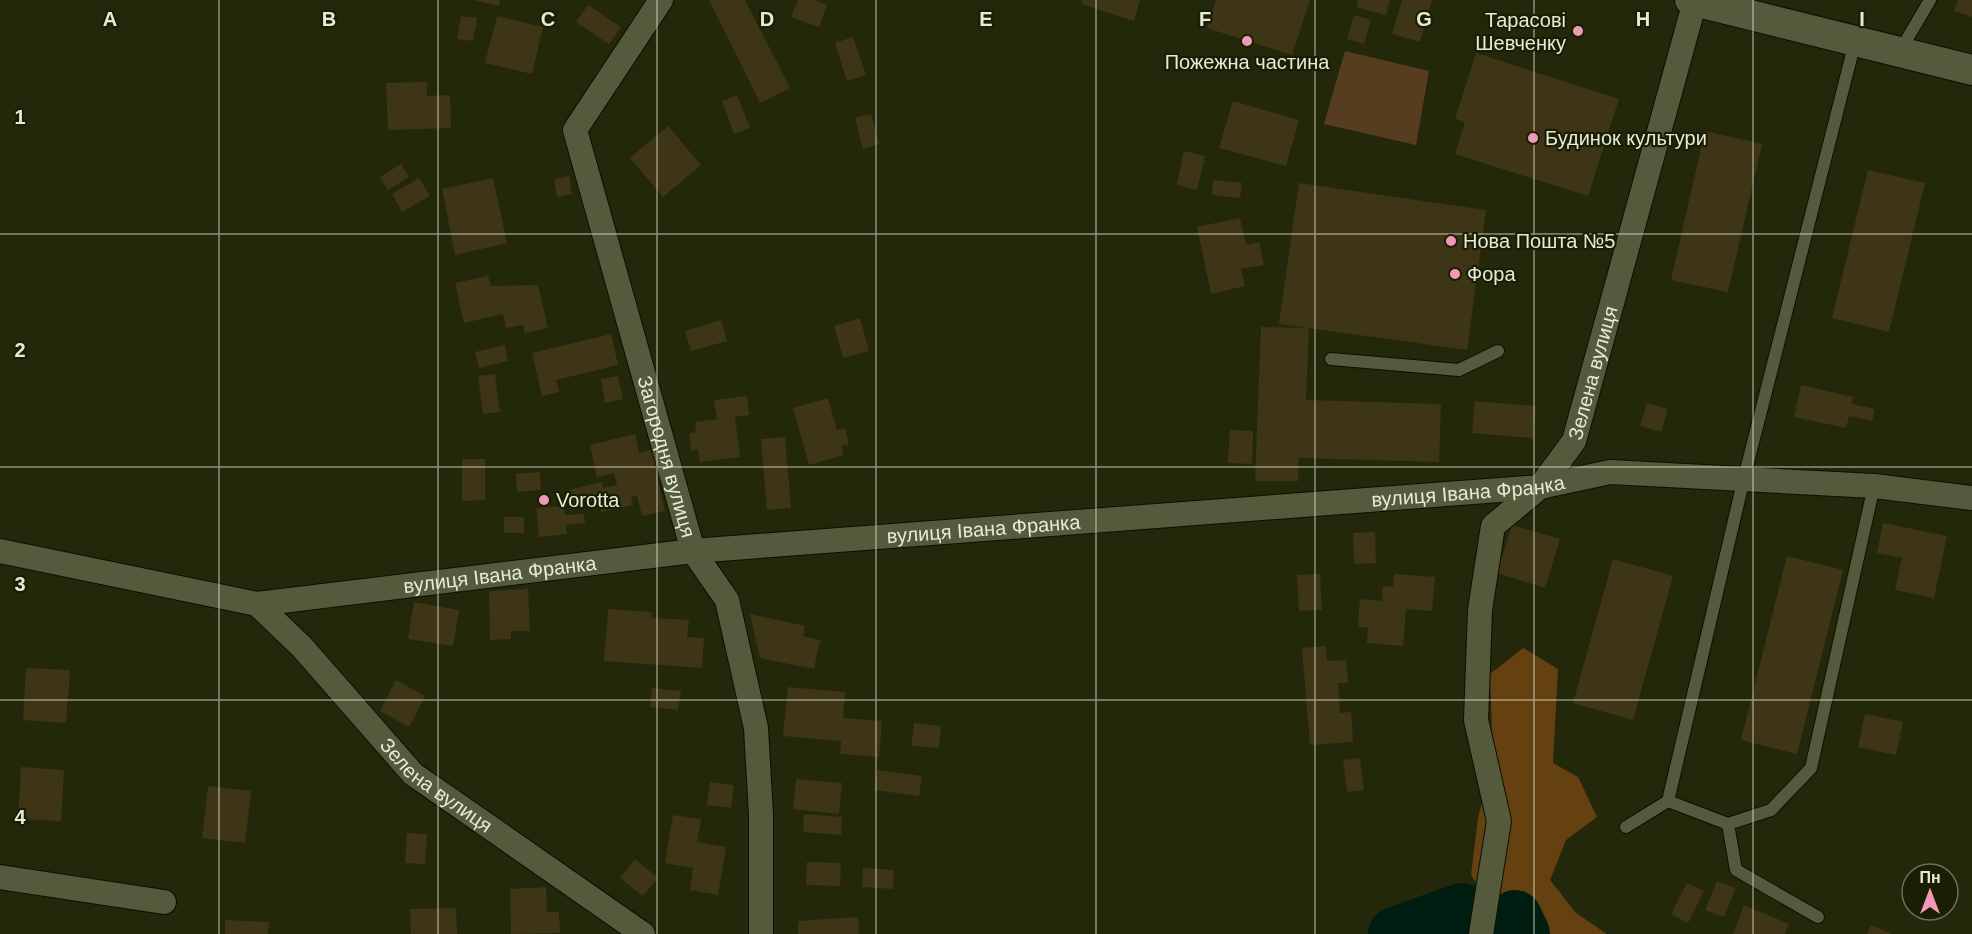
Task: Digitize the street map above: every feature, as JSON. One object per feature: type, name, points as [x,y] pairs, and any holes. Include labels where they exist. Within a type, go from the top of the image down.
[{"type":"street","name":"Загородня вулиця","points":[[661,0],[575,130],[693,551],[726,600],[756,728],[761,815],[761,934]]},
{"type":"street","points":[[1692,1],[1972,70]]},
{"type":"street","name":"Зелена вулиця","points":[[1481,934],[1499,821],[1476,720],[1480,610],[1493,526],[1540,487],[1575,441],[1692,1]]},
{"type":"street","name":"вулиця Івана Франка","points":[[0,551],[257,604],[693,551],[1540,487],[1610,472],[1874,486],[1972,498]]},
{"type":"street","name":"Зелена вулиця","points":[[257,604],[302,647],[413,774],[644,934]]},
{"type":"street","points":[[0,878],[164,902]]},
{"type":"lane","points":[[1900,52],[1930,0]]},
{"type":"lane","points":[[1626,827],[1668,801],[1744,478],[1855,41]]},
{"type":"lane","points":[[1331,359],[1459,370],[1498,351]]},
{"type":"lane","points":[[1668,801],[1728,824],[1771,810],[1811,768],[1874,486]]},
{"type":"lane","points":[[1728,824],[1736,870],[1818,917]]},
{"type":"shaded area","points":[[1345,51],[1429,71],[1416,145],[1324,124]]},
{"type":"shaded area","points":[[1523,648],[1558,669],[1553,763],[1578,777],[1597,817],[1566,840],[1550,880],[1576,913],[1607,934],[1501,934],[1486,897],[1471,875],[1478,818],[1493,759],[1490,674]]},
{"type":"building","points":[[473,0],[500,0],[499,6]]},
{"type":"building","points":[[709,0],[745,0],[790,88],[760,103]]},
{"type":"building","points":[[798,0],[814,0],[827,5],[819,27],[791,17]]},
{"type":"building","points":[[1082,0],[1140,0],[1134,21],[1081,4]]},
{"type":"building","points":[[1216,0],[1310,0],[1292,55],[1207,28]]},
{"type":"building","points":[[1358,0],[1390,0],[1386,15],[1356,7]]},
{"type":"building","points":[[1402,0],[1432,0],[1420,42],[1392,34]]},
{"type":"building","points":[[1958,0],[1972,0],[1972,17],[1954,11]]},
{"type":"building","points":[[588,5],[621,27],[609,44],[576,22]]},
{"type":"building","points":[[1354,15],[1371,20],[1364,44],[1347,39]]},
{"type":"building","points":[[461,16],[477,18],[473,41],[457,39]]},
{"type":"building","points":[[497,16],[543,27],[532,74],[485,63]]},
{"type":"building","points":[[853,37],[866,75],[847,81],[835,43]]},
{"type":"building","name":"Будинок культури","points":[[1476,53],[1619,99],[1588,196],[1455,154],[1465,122],[1455,119]]},
{"type":"building","points":[[427,82],[427,96],[450,95],[451,128],[388,130],[386,83]]},
{"type":"building","points":[[737,95],[750,128],[734,134],[722,101]]},
{"type":"building","points":[[1233,101],[1299,120],[1286,166],[1219,148]]},
{"type":"building","points":[[871,114],[879,144],[863,149],[855,118]]},
{"type":"building","points":[[668,126],[701,165],[663,197],[630,158]]},
{"type":"building","points":[[1705,131],[1762,144],[1728,292],[1671,280]]},
{"type":"building","points":[[1184,151],[1205,156],[1197,190],[1177,185]]},
{"type":"building","points":[[401,164],[409,177],[388,190],[380,177]]},
{"type":"building","points":[[1868,170],[1925,183],[1889,332],[1832,318]]},
{"type":"building","points":[[569,176],[572,194],[557,197],[554,179]]},
{"type":"building","points":[[419,178],[430,196],[402,212],[392,194]]},
{"type":"building","points":[[493,178],[507,243],[455,255],[442,189]]},
{"type":"building","points":[[1213,180],[1242,183],[1240,198],[1212,195]]},
{"type":"building","points":[[1299,183],[1486,210],[1467,350],[1279,324]]},
{"type":"building","points":[[1240,218],[1246,245],[1259,242],[1264,265],[1241,269],[1245,286],[1211,294],[1197,227]]},
{"type":"building","points":[[488,276],[491,286],[538,285],[548,328],[525,333],[523,325],[506,328],[503,314],[464,323],[455,283]]},
{"type":"building","points":[[860,318],[869,351],[843,358],[834,326]]},
{"type":"building","points":[[721,320],[727,341],[691,351],[685,331]]},
{"type":"building","points":[[1261,327],[1309,328],[1306,400],[1441,404],[1439,462],[1299,458],[1298,481],[1255,481]]},
{"type":"building","points":[[611,334],[618,365],[556,380],[559,392],[542,396],[532,353]]},
{"type":"building","points":[[505,345],[508,361],[479,368],[475,352]]},
{"type":"building","points":[[495,374],[500,412],[483,414],[478,376]]},
{"type":"building","points":[[618,376],[623,399],[605,403],[601,379]]},
{"type":"building","points":[[1801,385],[1853,397],[1852,404],[1875,409],[1872,421],[1849,416],[1846,428],[1794,417]]},
{"type":"building","points":[[747,396],[749,415],[735,417],[740,457],[700,462],[698,450],[691,451],[689,433],[696,432],[695,422],[717,419],[714,400]]},
{"type":"building","points":[[828,398],[837,430],[845,428],[849,444],[841,446],[844,455],[809,465],[793,408]]},
{"type":"building","points":[[1475,401],[1536,406],[1533,438],[1472,433]]},
{"type":"building","points":[[1647,403],[1668,409],[1661,432],[1640,426]]},
{"type":"building","points":[[1230,430],[1253,431],[1252,464],[1228,463]]},
{"type":"building","points":[[635,434],[639,453],[655,449],[662,476],[657,477],[665,511],[642,516],[637,495],[631,497],[633,505],[601,512],[598,500],[572,506],[568,490],[602,482],[603,488],[617,485],[614,473],[597,477],[590,445]]},
{"type":"building","points":[[785,437],[791,508],[767,510],[761,439]]},
{"type":"building","points":[[462,459],[485,459],[485,500],[462,501]]},
{"type":"building","points":[[540,472],[541,490],[517,492],[516,474]]},
{"type":"building","points":[[564,506],[565,515],[584,514],[585,523],[566,525],[567,534],[539,537],[536,508]]},
{"type":"building","points":[[504,517],[524,517],[524,533],[504,533]]},
{"type":"building","points":[[1883,523],[1947,536],[1934,598],[1895,590],[1902,558],[1877,553]]},
{"type":"building","points":[[1512,525],[1560,539],[1545,588],[1497,573]]},
{"type":"building","points":[[1375,532],[1376,563],[1354,564],[1353,533]]},
{"type":"building","points":[[1787,556],[1843,570],[1797,754],[1741,740]]},
{"type":"building","points":[[1613,559],[1673,576],[1633,720],[1573,703]]},
{"type":"building","points":[[1320,574],[1322,610],[1299,611],[1297,575]]},
{"type":"building","points":[[1394,574],[1435,577],[1432,611],[1406,609],[1403,646],[1367,643],[1368,627],[1358,627],[1360,599],[1382,601],[1383,586],[1393,587]]},
{"type":"building","points":[[528,589],[530,631],[511,631],[511,639],[490,640],[489,591]]},
{"type":"building","points":[[414,602],[459,610],[453,646],[408,639]]},
{"type":"building","points":[[608,609],[652,612],[651,618],[689,620],[687,637],[704,638],[702,668],[604,661]]},
{"type":"building","points":[[750,614],[805,626],[803,636],[820,640],[814,669],[760,658]]},
{"type":"building","points":[[1326,646],[1327,661],[1346,660],[1348,683],[1338,683],[1340,713],[1351,712],[1353,742],[1310,745],[1302,648]]},
{"type":"building","points":[[26,668],[70,670],[66,723],[23,720]]},
{"type":"building","points":[[396,680],[425,696],[409,727],[380,711]]},
{"type":"building","points":[[788,687],[845,692],[843,718],[882,721],[879,757],[840,754],[841,741],[783,736]]},
{"type":"building","points":[[652,688],[681,691],[678,710],[650,707]]},
{"type":"building","points":[[1865,714],[1903,722],[1896,755],[1858,747]]},
{"type":"building","points":[[914,723],[941,726],[939,748],[911,746]]},
{"type":"building","points":[[1360,758],[1364,790],[1347,792],[1343,760]]},
{"type":"building","points":[[21,767],[64,770],[61,821],[18,819]]},
{"type":"building","points":[[877,770],[922,776],[919,796],[874,790]]},
{"type":"building","points":[[796,779],[842,783],[839,814],[793,809]]},
{"type":"building","points":[[710,782],[734,785],[731,808],[707,805]]},
{"type":"building","points":[[208,786],[251,791],[245,843],[202,838]]},
{"type":"building","points":[[804,814],[842,817],[841,835],[803,832]]},
{"type":"building","points":[[673,815],[701,819],[697,842],[726,847],[718,895],[690,890],[693,868],[665,863]]},
{"type":"building","points":[[407,833],[427,834],[425,864],[405,863]]},
{"type":"building","points":[[635,859],[658,878],[643,896],[620,878]]},
{"type":"building","points":[[807,862],[841,863],[840,886],[806,885]]},
{"type":"building","points":[[863,868],[894,870],[893,889],[862,887]]},
{"type":"building","points":[[1717,881],[1736,888],[1724,917],[1705,910]]},
{"type":"building","points":[[1687,883],[1704,891],[1688,923],[1671,914]]},
{"type":"building","points":[[546,887],[547,912],[559,912],[560,933],[511,934],[510,889]]},
{"type":"building","points":[[1744,905],[1789,924],[1785,934],[1733,934]]},
{"type":"building","points":[[456,908],[457,934],[411,934],[410,909]]},
{"type":"building","points":[[858,917],[859,934],[798,934],[798,921]]},
{"type":"building","points":[[225,920],[269,922],[268,934],[225,934]]},
{"type":"building","points":[[1871,925],[1892,934],[1867,934]]},
{"type":"waterway","points":[[1395,934],[1462,910]]},
{"type":"waterway","points":[[1515,917],[1523,934]]},
{"type":"place","name":"Тарасові Шевченку","points":[[1578,31]]},
{"type":"place","name":"Пожежна частина","points":[[1247,41]]},
{"type":"place","name":"Будинок культури","points":[[1533,138]]},
{"type":"place","name":"Нова Пошта №5","points":[[1451,241]]},
{"type":"place","name":"Фора","points":[[1455,274]]},
{"type":"place","name":"Vorotta","points":[[544,500]]}]
